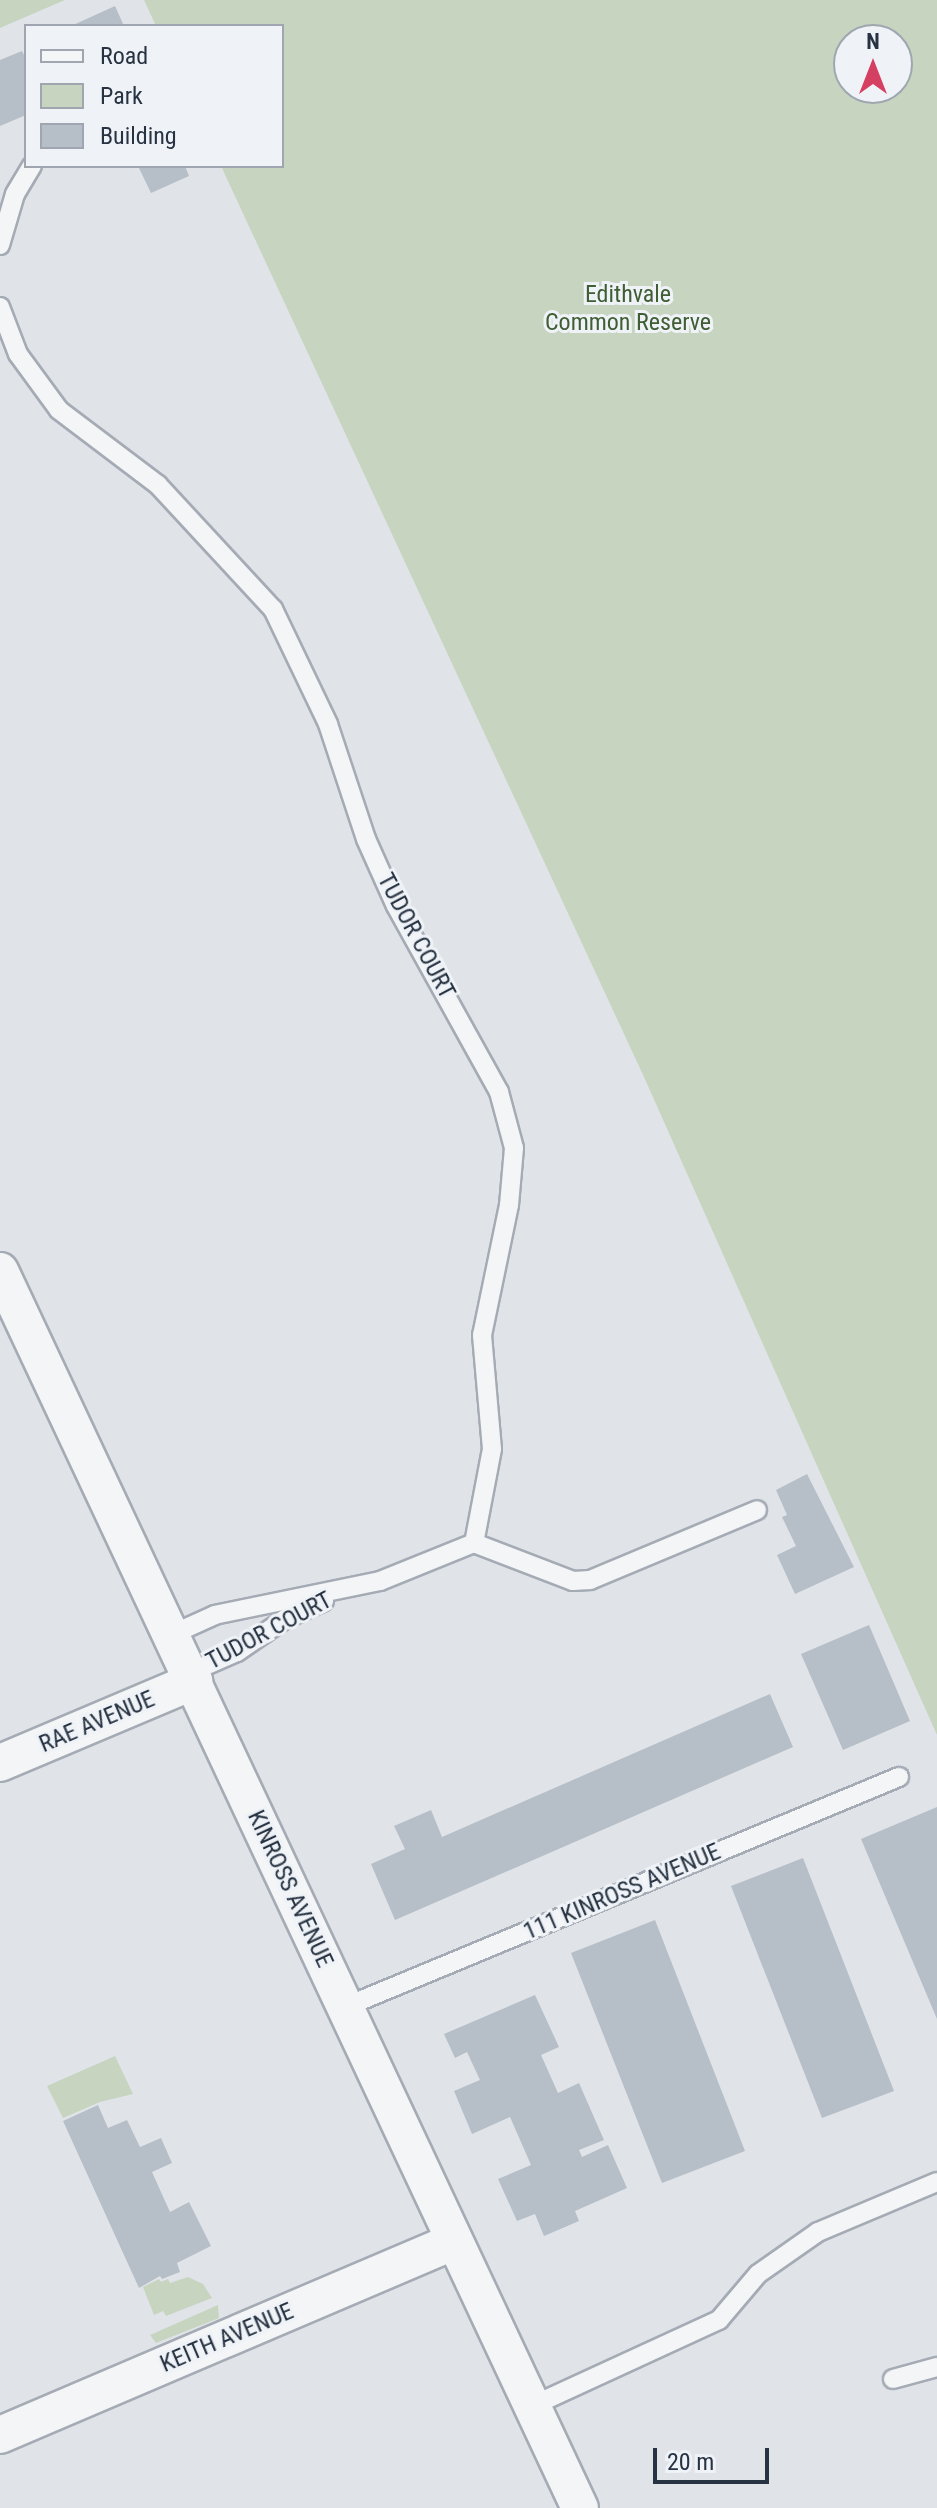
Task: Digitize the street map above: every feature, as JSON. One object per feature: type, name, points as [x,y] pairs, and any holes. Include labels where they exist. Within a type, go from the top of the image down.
[{"type":"street","name":"KINROSS AVENUE","points":[[0,1271],[173,1634],[580,2508]]},
{"type":"street","name":"RAE AVENUE","points":[[0,1763],[192,1676]]},
{"type":"street","name":"KEITH AVENUE","points":[[0,2435],[454,2241]]},
{"type":"lane","points":[[0,245],[15,194],[31,168]]},
{"type":"lane","name":"TUDOR COURT","points":[[0,307],[18,354],[59,410],[158,485],[273,609],[328,724],[366,839],[391,894],[505,1106],[514,1162],[482,1335],[492,1449],[474,1543],[393,1577],[215,1615],[173,1634]]},
{"type":"lane","points":[[474,1543],[573,1581],[590,1580],[757,1510]]},
{"type":"lane","name":"TUDOR COURT","points":[[192,1676],[237,1652],[298,1612],[348,1588]]},
{"type":"lane","name":"111 KINROSS AVENUE","points":[[345,2007],[899,1777]]},
{"type":"lane","points":[[532,2406],[719,2320],[758,2274],[818,2232],[937,2182]]},
{"type":"lane","points":[[893,2379],[937,2367]]},
{"type":"green space","points":[[0,0],[65,0],[0,28]]},
{"type":"green space","name":"Edithvale Common Reserve","points":[[144,0],[937,0],[937,1735],[644,1077],[222,168],[284,168],[284,24],[155,24]]},
{"type":"green space","points":[[115,2056],[133,2094],[100,2102],[63,2118],[47,2086]]},
{"type":"green space","points":[[188,2277],[203,2284],[212,2298],[166,2316],[163,2311],[154,2315],[143,2287],[159,2279],[161,2282],[168,2279],[170,2283]]},
{"type":"green space","points":[[218,2305],[219,2318],[156,2343],[150,2335]]},
{"type":"building","points":[[115,6],[123,24],[75,24]]},
{"type":"building","points":[[22,51],[24,55],[24,116],[0,126],[0,60]]},
{"type":"building","points":[[139,168],[186,168],[189,176],[151,193]]},
{"type":"building","points":[[807,1474],[854,1567],[795,1594],[777,1555],[796,1546],[782,1517],[787,1515],[776,1490]]},
{"type":"building","points":[[869,1625],[910,1721],[843,1750],[801,1654]]},
{"type":"building","points":[[770,1694],[793,1747],[395,1920],[371,1864],[405,1849],[394,1826],[431,1810],[442,1837]]},
{"type":"building","points":[[937,1807],[937,2019],[861,1839]]},
{"type":"building","points":[[803,1858],[894,2091],[822,2118],[731,1886]]},
{"type":"building","points":[[655,1920],[745,2151],[662,2183],[571,1953]]},
{"type":"building","points":[[535,1995],[559,2047],[541,2055],[558,2093],[579,2083],[604,2140],[579,2150],[582,2157],[608,2145],[627,2188],[575,2211],[579,2221],[544,2236],[535,2214],[517,2221],[498,2179],[531,2165],[510,2117],[472,2134],[454,2091],[480,2080],[467,2052],[455,2058],[444,2034]]},
{"type":"building","points":[[98,2105],[108,2128],[127,2120],[140,2147],[161,2138],[172,2163],[152,2172],[170,2212],[189,2202],[211,2246],[177,2263],[180,2272],[162,2279],[160,2276],[139,2288],[63,2121]]}]
